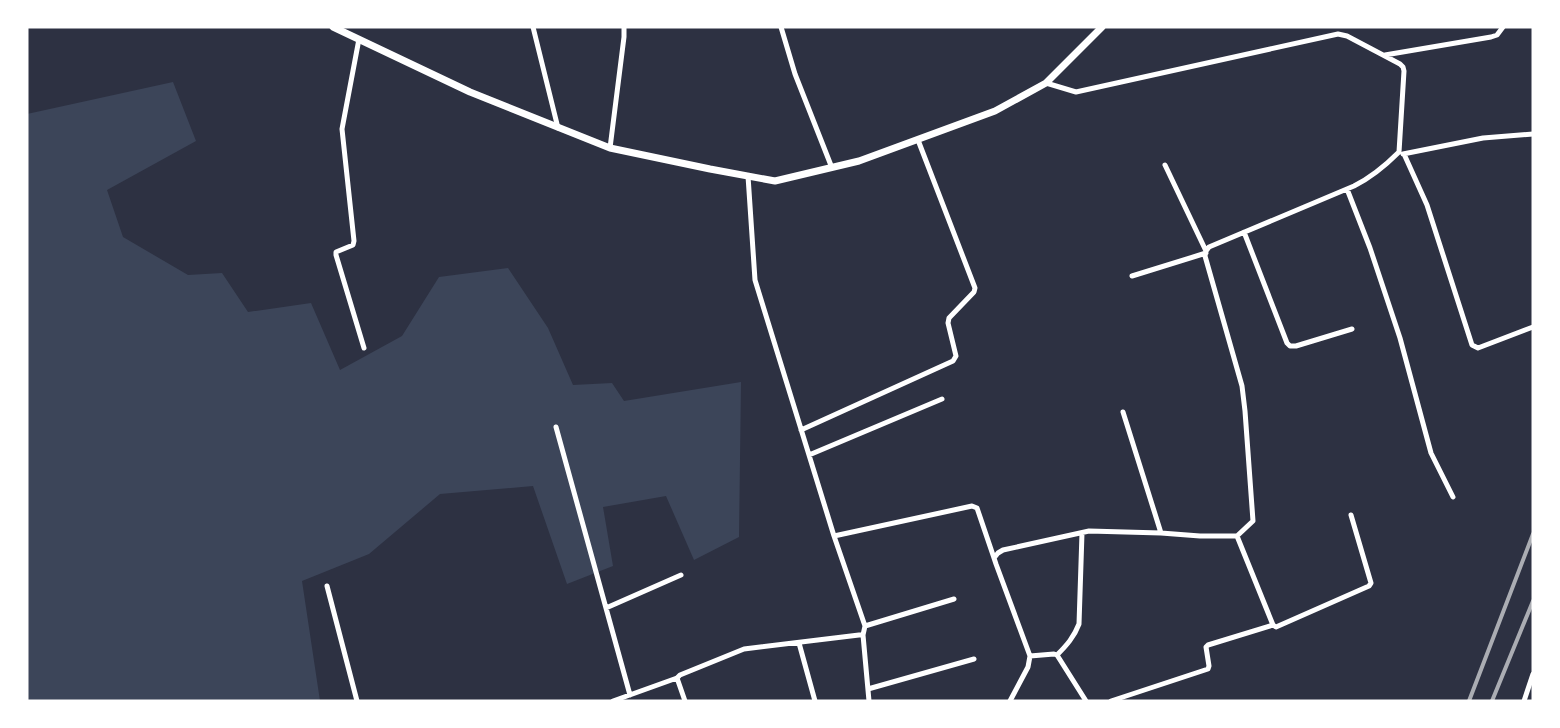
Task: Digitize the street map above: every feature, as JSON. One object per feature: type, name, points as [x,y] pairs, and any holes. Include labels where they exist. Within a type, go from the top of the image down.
[{"type":"street","points":[[333,27],[470,92],[610,148],[775,181],[859,161],[995,111],[1046,83],[1102,27]]},
{"type":"street","points":[[532,27],[558,128]]},
{"type":"street","points":[[610,148],[624,27]]},
{"type":"street","points":[[782,27],[795,74],[832,168]]},
{"type":"street","points":[[1383,56],[1491,37],[1497,35],[1503,27]]},
{"type":"street","points":[[1046,83],[1076,92],[1338,34],[1347,36],[1403,67],[1402,153],[1427,205],[1473,345],[1478,348],[1533,327]]},
{"type":"street","points":[[359,39],[342,129],[354,241],[353,245],[336,252],[336,255],[364,348]]},
{"type":"street","points":[[994,558],[1003,550],[1089,531],[1237,536],[1253,521],[1245,411],[1242,386],[1205,256],[1209,247],[1347,189],[1374,175],[1402,153],[1483,138],[1533,134]]},
{"type":"street","points":[[801,430],[953,360],[956,356],[948,323],[949,318],[974,292],[975,288],[918,140]]},
{"type":"street","points":[[1165,165],[1206,252]]},
{"type":"street","points":[[748,176],[755,280],[834,536],[865,626],[862,635],[869,701]]},
{"type":"street","points":[[1347,189],[1370,248],[1400,338],[1431,453],[1453,497]]},
{"type":"street","points":[[1244,232],[1287,344],[1296,346],[1352,329]]},
{"type":"street","points":[[1132,276],[1206,252]]},
{"type":"street","points":[[809,455],[942,399]]},
{"type":"street","points":[[1123,412],[1161,533]]},
{"type":"street","points":[[556,427],[630,695]]},
{"type":"street","points":[[834,536],[972,506],[977,508],[1030,656],[1028,667],[1010,701]]},
{"type":"street","points":[[1111,701],[1208,669],[1206,647],[1208,645],[1273,625],[1279,626],[1369,586],[1371,583],[1351,515]]},
{"type":"street","points":[[1057,655],[1070,642],[1079,624],[1082,533]]},
{"type":"street","points":[[1237,536],[1273,625]]},
{"type":"street","points":[[606,608],[681,575]]},
{"type":"street","points":[[327,586],[357,701]]},
{"type":"street","points":[[865,626],[954,599]]},
{"type":"street","points":[[613,701],[677,678],[744,649],[862,635]]},
{"type":"street","points":[[799,642],[815,701]]},
{"type":"street","points":[[1030,656],[1057,655]]},
{"type":"street","points":[[1057,655],[1086,701]]},
{"type":"street","points":[[868,689],[974,659]]},
{"type":"street","points":[[1524,701],[1531,688],[1533,674]]},
{"type":"street","points":[[677,678],[685,701]]},
{"type":"shaded area","points":[[173,82],[196,141],[107,190],[123,237],[188,275],[222,273],[248,312],[311,303],[340,370],[402,336],[439,277],[508,268],[548,328],[573,385],[612,383],[624,401],[741,382],[739,537],[694,560],[666,496],[603,507],[613,566],[567,584],[533,486],[440,494],[369,554],[302,581],[320,701],[27,701],[27,114]]},
{"type":"railway","points":[[1469,701],[1533,534]]},
{"type":"railway","points":[[1492,701],[1533,601]]}]
